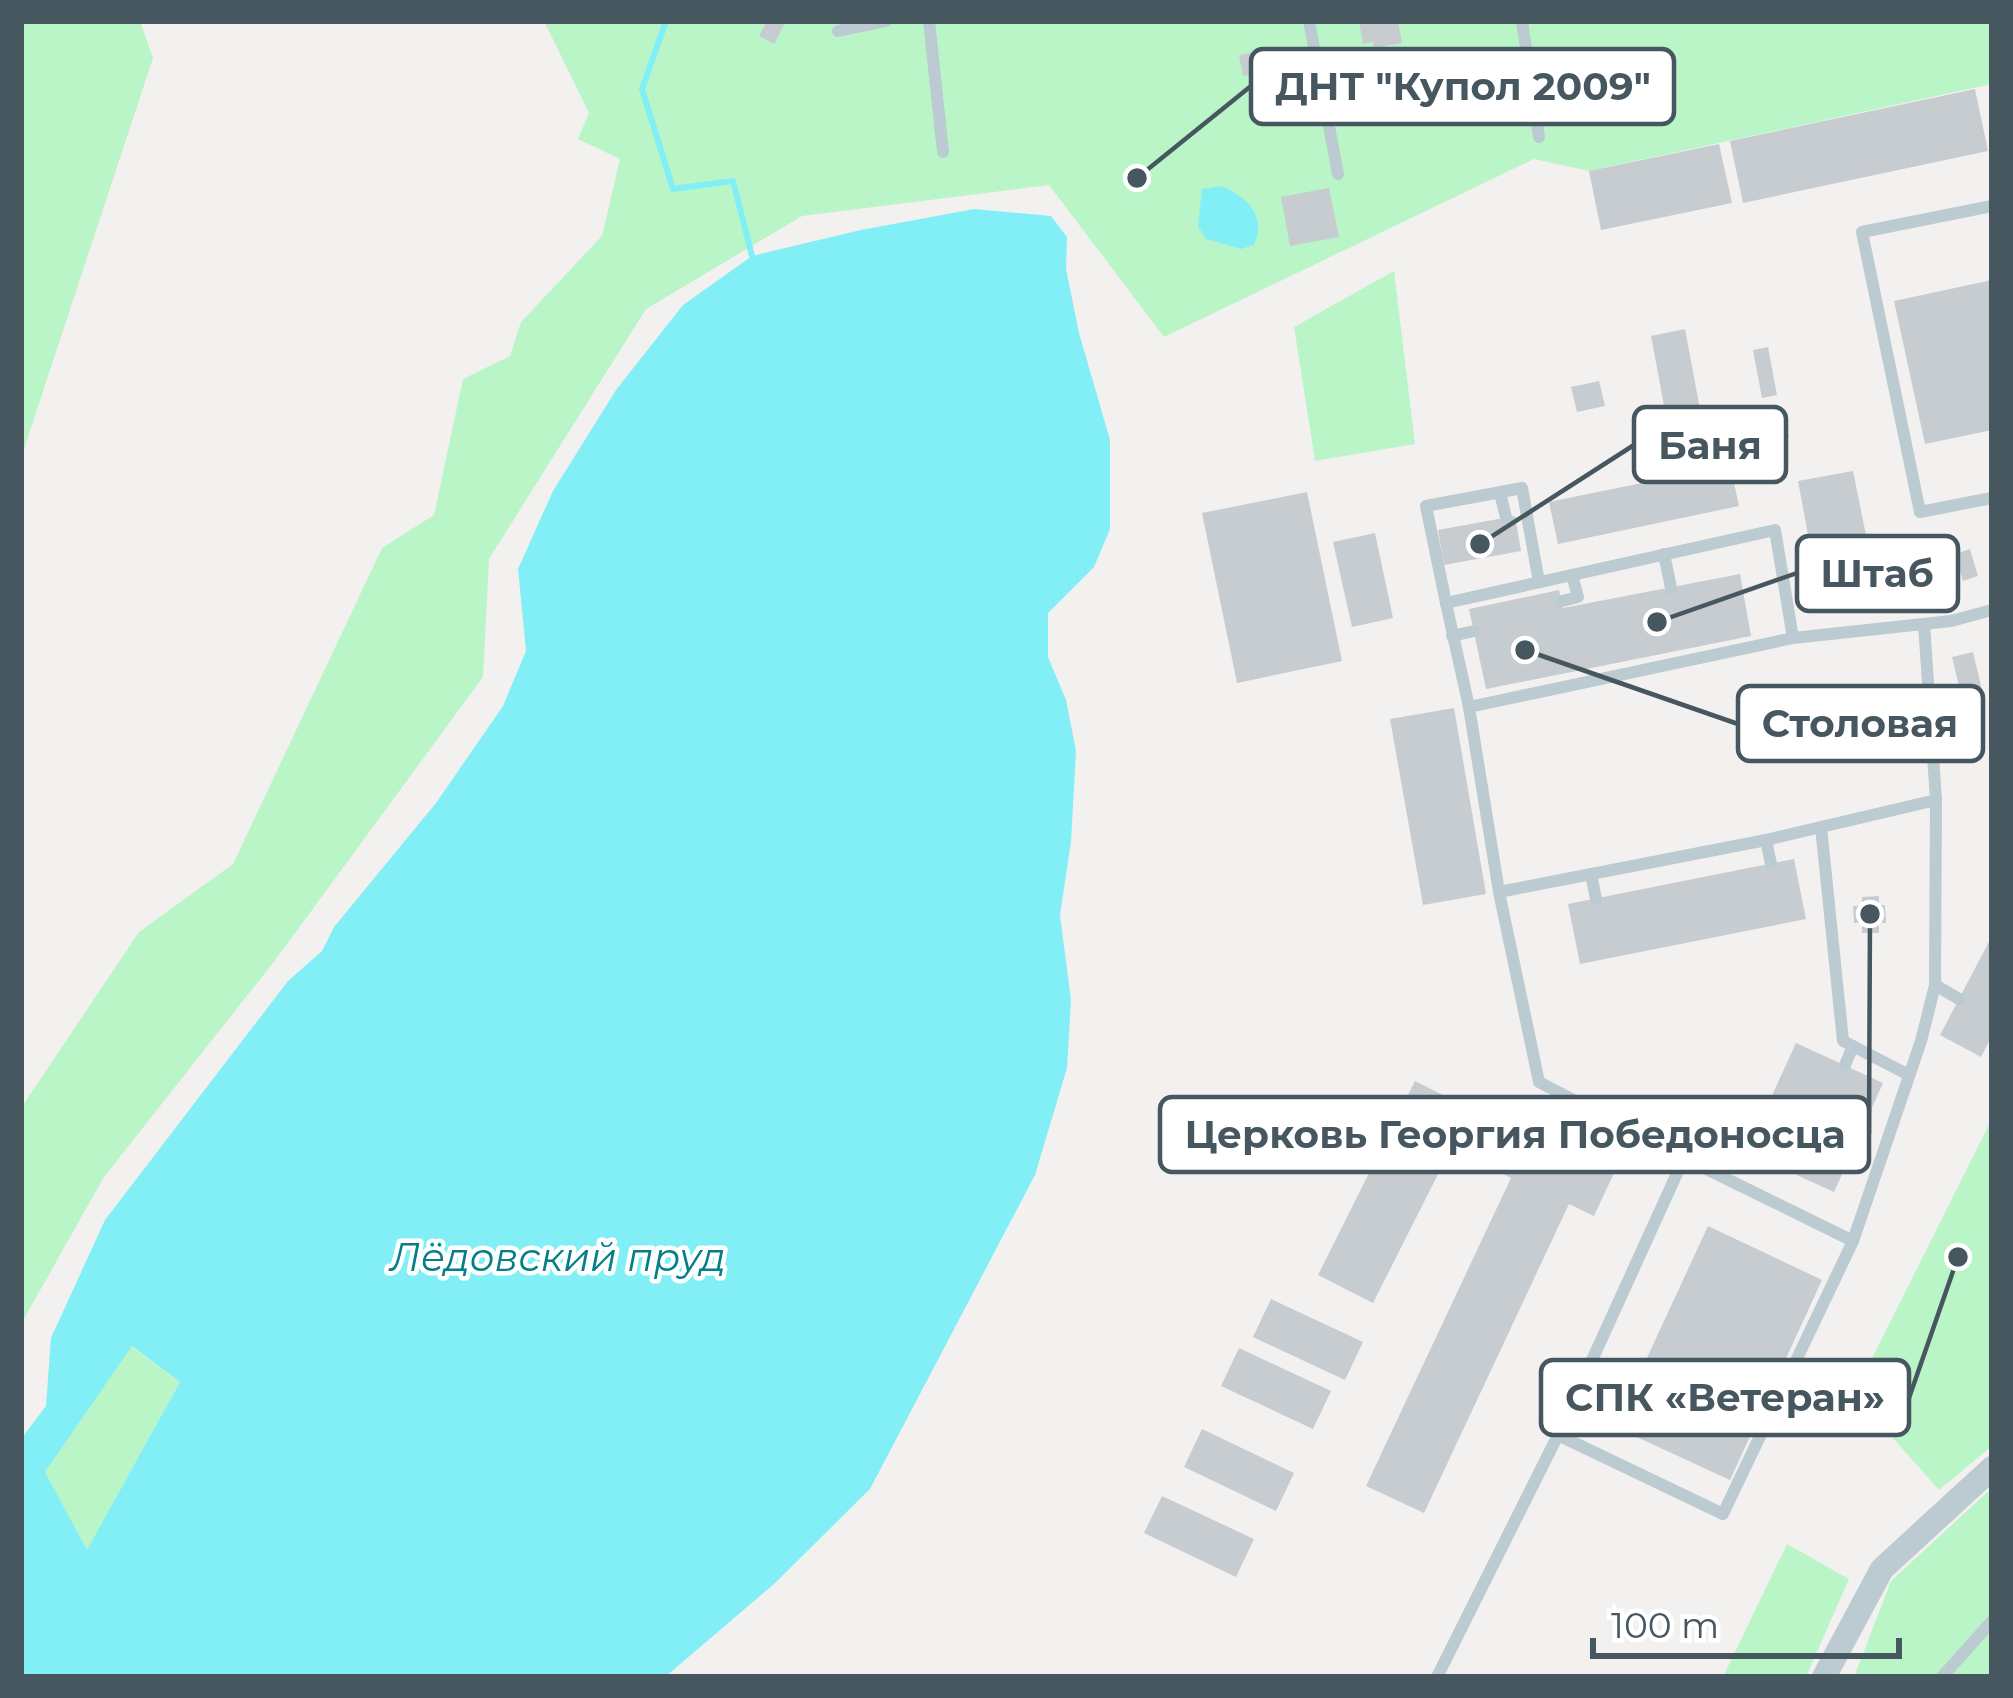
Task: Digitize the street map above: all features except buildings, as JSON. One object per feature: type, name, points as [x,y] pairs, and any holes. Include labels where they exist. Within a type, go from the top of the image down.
[{"type":"street","points":[[1824,1677],[1882,1569],[1992,1468]]},
{"type":"lane","points":[[838,31],[886,21]]},
{"type":"lane","points":[[929,21],[943,152]]},
{"type":"lane","points":[[1309,21],[1338,174]]},
{"type":"lane","points":[[1522,21],[1538,137]]},
{"type":"lane","points":[[1992,206],[1862,232],[1920,512],[1992,498]]},
{"type":"lane","points":[[1539,582],[1522,488],[1426,506],[1468,707],[1498,892],[1539,1082],[1853,1241]]},
{"type":"lane","points":[[1501,493],[1505,518]]},
{"type":"lane","points":[[1446,602],[1775,530],[1793,638]]},
{"type":"lane","points":[[1664,554],[1671,588]]},
{"type":"lane","points":[[1562,601],[1578,597],[1572,575]]},
{"type":"lane","points":[[1468,707],[1510,691],[1793,638],[1966,619],[1992,610]]},
{"type":"lane","points":[[1558,1435],[1723,1514],[1853,1241],[1921,1042],[1935,985],[1936,800],[1924,624]]},
{"type":"lane","points":[[1452,636],[1474,631]]},
{"type":"lane","points":[[1498,892],[1766,840],[1936,800]]},
{"type":"lane","points":[[1821,827],[1843,1041],[1907,1075]]},
{"type":"lane","points":[[1766,840],[1771,864]]},
{"type":"lane","points":[[1591,874],[1596,899]]},
{"type":"lane","points":[[1935,985],[1959,1000]]},
{"type":"lane","points":[[1845,1065],[1853,1046]]},
{"type":"lane","points":[[1437,1677],[1558,1435],[1684,1158]]},
{"type":"lane","points":[[1942,1677],[1992,1622]]},
{"type":"green space","points":[[21,21],[140,21],[153,58],[21,458]]},
{"type":"green space","points":[[544,21],[1992,21],[1992,84],[1589,171],[1534,159],[1164,337],[1049,185],[802,216],[646,309],[489,559],[483,677],[276,959],[104,1177],[21,1324],[21,1108],[139,932],[233,864],[382,548],[434,515],[463,379],[510,356],[521,322],[602,236],[620,159],[578,139],[589,113]]},
{"type":"green space","points":[[1394,271],[1415,444],[1315,461],[1294,327]]},
{"type":"green space","points":[[1992,1119],[1992,1446],[1939,1490],[1854,1394]]},
{"type":"green space","points":[[131,1346],[180,1382],[87,1551],[45,1472]]},
{"type":"green space","points":[[1992,1488],[1992,1677],[1854,1677],[1891,1581]]},
{"type":"green space","points":[[1787,1544],[1849,1579],[1806,1677],[1723,1677]]},
{"type":"water","points":[[1221,186],[1252,209],[1258,225],[1254,245],[1241,249],[1206,239],[1198,226],[1202,189]]},
{"type":"water","name":"Лёдовский пруд","points":[[974,209],[1051,216],[1067,237],[1066,269],[1079,333],[1110,440],[1110,529],[1094,567],[1048,613],[1048,657],[1066,700],[1076,751],[1071,842],[1060,915],[1071,1000],[1067,1068],[1035,1175],[870,1489],[774,1584],[665,1677],[21,1677],[21,1439],[46,1406],[51,1338],[105,1220],[288,981],[322,951],[334,927],[436,803],[503,706],[526,651],[518,569],[553,491],[616,390],[683,305],[752,256]],"holes":[[[132,1346],[180,1382],[87,1550],[45,1472]]]},
{"type":"waterway","points":[[666,21],[642,89],[673,189],[733,181],[752,256]]},
{"type":"place","name":"ДНТ \"Купол 2009\"","points":[[1137,178]]},
{"type":"place","name":"Баня","points":[[1480,544]]},
{"type":"place","name":"Штаб","points":[[1657,622]]},
{"type":"place","name":"Столовая","points":[[1525,650]]},
{"type":"place","name":"Церковь Георгия Победоносца","points":[[1870,914]]},
{"type":"place","name":"СПК «Ветеран»","points":[[1958,1257]]}]
